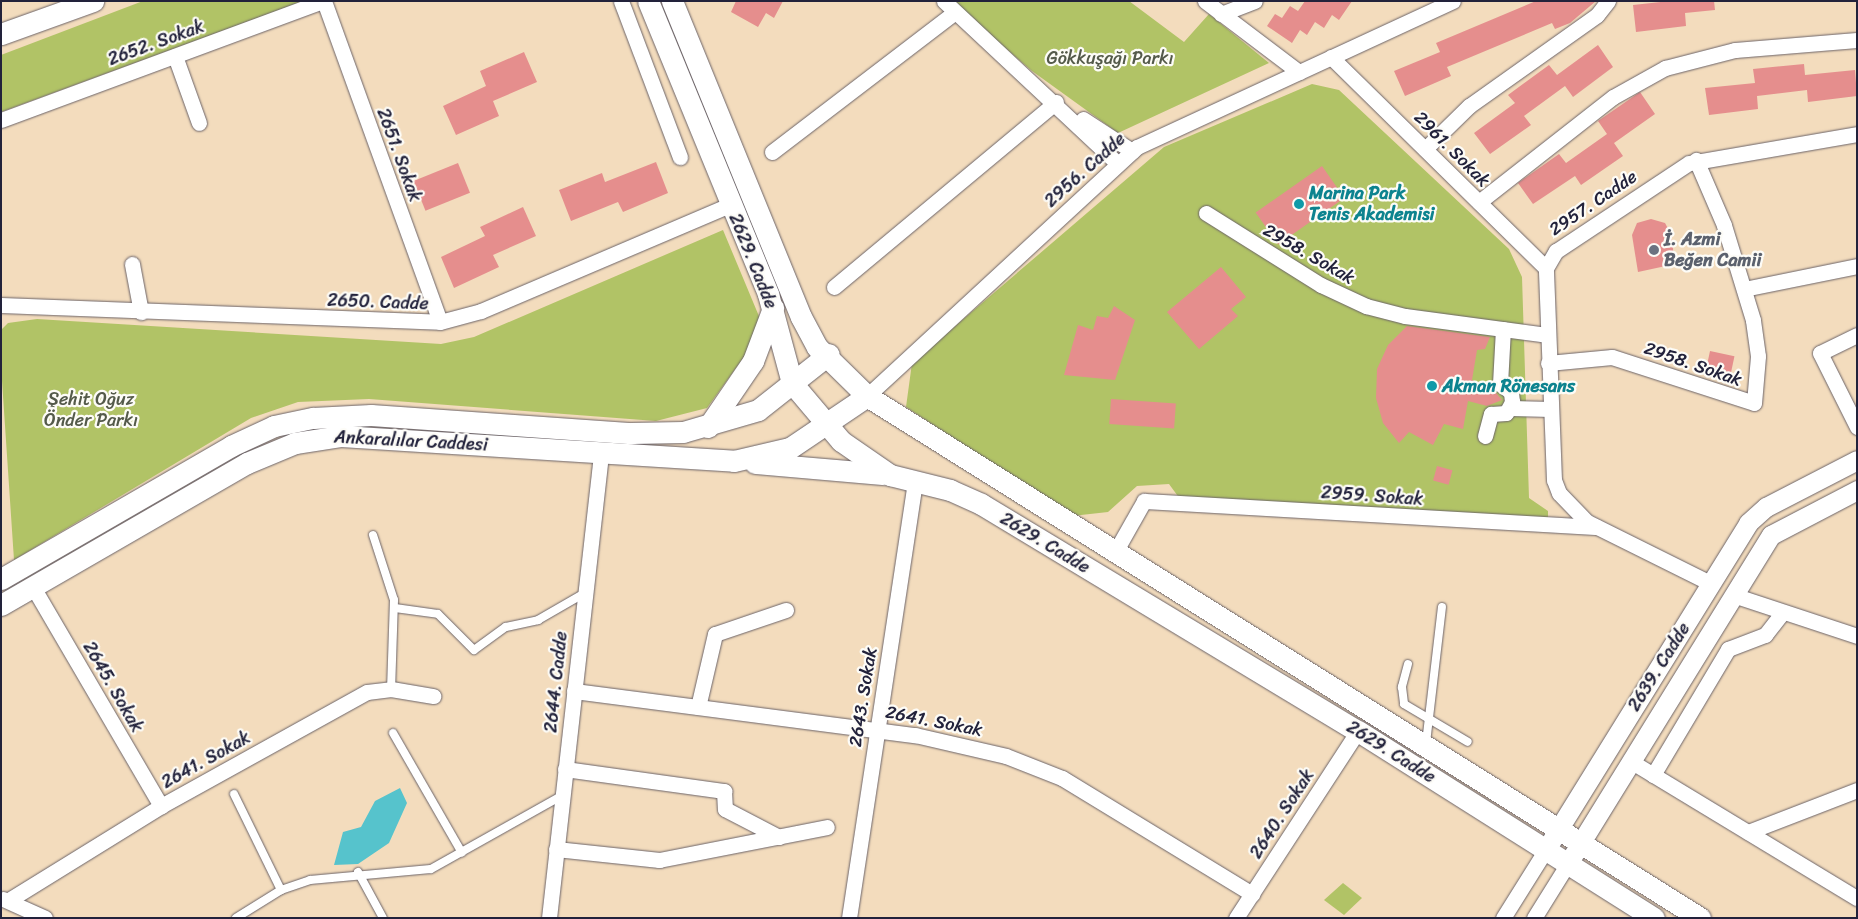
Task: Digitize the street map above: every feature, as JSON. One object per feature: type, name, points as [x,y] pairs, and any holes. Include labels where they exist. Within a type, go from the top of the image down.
[{"type":"main road","points":[[1,34],[93,1]]},
{"type":"main road","name":"2629. Cadde","points":[[648,1],[773,308],[792,383],[826,427],[890,475],[950,490],[981,504],[1358,732],[1654,918]]},
{"type":"main road","name":"2629. Cadde","points":[[672,1],[794,303],[817,347],[829,354],[867,396],[1114,554],[1426,744],[1700,918]]},
{"type":"main road","points":[[708,427],[753,361],[773,308]]},
{"type":"main road","name":"Ankaralılar Caddesi","points":[[2,576],[231,446],[293,422],[371,415],[658,434],[708,427],[758,410],[829,354]]},
{"type":"main road","name":"Ankaralılar Caddesi","points":[[1,605],[247,463],[295,442],[341,436],[601,451],[734,461],[790,448],[826,427],[867,396]]},
{"type":"main road","points":[[734,461],[890,475]]},
{"type":"street","name":"2652. Sokak","points":[[1,120],[323,1]]},
{"type":"street","name":"2651. Sokak","points":[[323,1],[440,322]]},
{"type":"street","points":[[620,1],[680,157]]},
{"type":"street","points":[[944,1],[1056,102],[1117,163]]},
{"type":"street","points":[[1205,1],[1299,72]]},
{"type":"street","points":[[1221,14],[1255,1]]},
{"type":"street","points":[[1425,149],[1474,102],[1597,15],[1608,1]]},
{"type":"street","name":"2956. Cadde","points":[[867,396],[1132,151],[1447,3]]},
{"type":"street","points":[[772,152],[955,12]]},
{"type":"street","points":[[1478,202],[1613,97],[1665,68],[1735,50],[1857,40]]},
{"type":"street","points":[[642,56],[667,47]]},
{"type":"street","points":[[175,56],[198,123]]},
{"type":"street","name":"2961. Sokak","points":[[1331,57],[1546,268]]},
{"type":"street","points":[[1056,102],[1132,151]]},
{"type":"street","points":[[834,287],[1056,102]]},
{"type":"street","name":"2957. Cadde","points":[[1546,268],[1556,251],[1696,160],[1857,134]]},
{"type":"street","name":"2958. Sokak","points":[[1548,363],[1612,357],[1754,403],[1757,346],[1744,289],[1715,200],[1696,160]]},
{"type":"street","name":"2650. Cadde","points":[[1,305],[141,312],[440,322],[481,311],[730,205]]},
{"type":"street","name":"2958. Sokak","points":[[1206,213],[1354,302],[1406,316],[1547,335]]},
{"type":"street","points":[[132,264],[141,312]]},
{"type":"street","points":[[1744,289],[1857,266]]},
{"type":"street","points":[[1546,268],[1548,363],[1556,487],[1572,510],[1597,527],[1733,595],[1857,636]]},
{"type":"street","points":[[1503,329],[1500,384],[1510,392],[1511,408]]},
{"type":"street","points":[[1857,335],[1820,353],[1857,427]]},
{"type":"street","points":[[1485,436],[1491,414],[1502,415],[1511,408],[1551,409]]},
{"type":"street","name":"2644. Cadde","points":[[549,918],[601,451]]},
{"type":"street","name":"2639. Cadde","points":[[1503,918],[1743,529],[1759,512],[1857,460]]},
{"type":"street","name":"2643. Sokak","points":[[849,918],[915,482]]},
{"type":"street","name":"2639. Cadde","points":[[1534,918],[1632,762],[1733,595],[1774,532],[1857,490]]},
{"type":"street","name":"2959. Sokak","points":[[1114,554],[1144,501],[1597,527]]},
{"type":"street","name":"2645. Sokak","points":[[33,587],[161,806]]},
{"type":"street","points":[[698,707],[715,634],[786,610]]},
{"type":"street","points":[[1653,775],[1728,649],[1765,636],[1783,612]]},
{"type":"street","name":"2641. Sokak","points":[[5,899],[161,806],[367,692],[391,689],[433,696]]},
{"type":"street","name":"2641. Sokak","points":[[574,691],[877,730],[960,744],[1042,769],[1252,894]]},
{"type":"street","name":"2640. Sokak","points":[[1236,918],[1358,732]]},
{"type":"street","points":[[1632,762],[1857,898]]},
{"type":"street","points":[[565,769],[724,791],[725,809],[779,837]]},
{"type":"street","points":[[1748,832],[1857,790]]},
{"type":"street","points":[[556,849],[659,860],[828,827]]},
{"type":"street","points":[[5,899],[45,918]]},
{"type":"lane","points":[[373,535],[395,608],[391,689]]},
{"type":"lane","points":[[395,608],[438,614],[474,650],[506,627],[538,620],[585,593]]},
{"type":"lane","points":[[1426,744],[1442,607]]},
{"type":"lane","points":[[1408,664],[1402,687],[1404,704],[1468,742]]},
{"type":"lane","points":[[393,733],[462,853]]},
{"type":"lane","points":[[234,794],[281,890]]},
{"type":"lane","points":[[236,918],[281,890],[358,872],[426,870],[462,853],[562,795]]},
{"type":"lane","points":[[358,872],[383,918]]},
{"type":"green space","points":[[143,1],[304,1],[1,112],[1,55]]},
{"type":"green space","name":"Gökkuşağı Parkı","points":[[951,1],[1129,1],[1184,42],[1209,14],[1269,63],[1118,133],[1032,71]]},
{"type":"green space","points":[[1312,84],[1339,90],[1509,249],[1522,277],[1529,498],[1548,511],[1548,519],[1180,499],[1169,484],[1137,486],[1108,512],[1072,516],[906,407],[912,363],[1164,147]]},
{"type":"green space","name":"Şehit Oğuz Önder Parkı","points":[[723,230],[761,321],[749,350],[707,408],[656,421],[369,399],[298,402],[251,418],[14,560],[1,366],[1,330],[8,323],[37,319],[441,344],[474,337]]},
{"type":"green space","points":[[1343,883],[1362,898],[1344,915],[1324,900]]},
{"type":"water","points":[[400,788],[407,803],[389,843],[358,864],[334,865],[343,832],[361,827],[375,801]]},
{"type":"building","points":[[736,1],[783,1],[774,18],[766,13],[758,27],[731,12]]},
{"type":"building","points":[[1305,1],[1352,1],[1339,20],[1332,15],[1324,28],[1315,22],[1307,35],[1300,30],[1292,43],[1267,26],[1275,14],[1282,18],[1290,6],[1298,11]]},
{"type":"building","points":[[1536,1],[1596,1],[1570,23],[1555,29],[1552,23],[1447,67],[1451,76],[1405,96],[1394,71],[1440,52],[1436,43]]},
{"type":"building","points":[[1670,1],[1714,1],[1715,10],[1685,13],[1686,26],[1636,32],[1633,5]]},
{"type":"building","points":[[1598,45],[1613,67],[1573,97],[1565,86],[1524,116],[1531,125],[1490,154],[1474,133],[1515,103],[1508,95],[1549,65],[1557,75]]},
{"type":"building","points":[[524,52],[537,82],[493,101],[499,116],[456,135],[443,106],[486,86],[480,71]]},
{"type":"building","points":[[1804,64],[1805,75],[1855,70],[1857,96],[1808,102],[1807,90],[1757,96],[1758,109],[1709,115],[1705,88],[1755,83],[1753,69]]},
{"type":"building","points":[[1640,92],[1655,114],[1614,143],[1623,156],[1581,185],[1575,176],[1533,204],[1518,183],[1559,154],[1566,163],[1607,134],[1598,121]]},
{"type":"building","points":[[656,162],[668,193],[623,212],[618,202],[571,221],[559,190],[602,173],[605,182]]},
{"type":"building","points":[[458,163],[470,193],[425,211],[413,181]]},
{"type":"building","name":"Marina Park Tenis Akademisi","points":[[1322,166],[1344,198],[1278,244],[1256,212]]},
{"type":"building","points":[[523,207],[536,236],[493,255],[499,267],[454,288],[441,257],[485,236],[480,227]]},
{"type":"building","name":"İ. Azmi Beğen Camii","points":[[1651,219],[1665,223],[1671,234],[1675,264],[1638,272],[1632,235],[1637,223]]},
{"type":"building","points":[[1221,267],[1246,297],[1231,309],[1238,316],[1199,349],[1167,312]]},
{"type":"building","points":[[1114,306],[1135,320],[1115,380],[1064,375],[1078,325],[1093,330],[1097,316],[1108,318]]},
{"type":"building","name":"Akman Rönesans","points":[[1407,326],[1490,337],[1485,349],[1477,350],[1472,380],[1491,387],[1502,400],[1487,406],[1468,401],[1463,429],[1444,424],[1433,445],[1409,432],[1399,443],[1383,423],[1376,398],[1377,369],[1388,345]]},
{"type":"building","points":[[1710,351],[1734,356],[1729,382],[1705,376]]},
{"type":"building","points":[[1111,399],[1176,404],[1174,428],[1109,424]]},
{"type":"building","points":[[1437,466],[1452,470],[1449,485],[1433,480]]},
{"type":"place","name":"Marina Park Tenis Akademisi","points":[[1299,204]]},
{"type":"place","name":"İ. Azmi Beğen Camii","points":[[1654,250]]},
{"type":"place","name":"Akman Rönesans","points":[[1432,386]]}]
